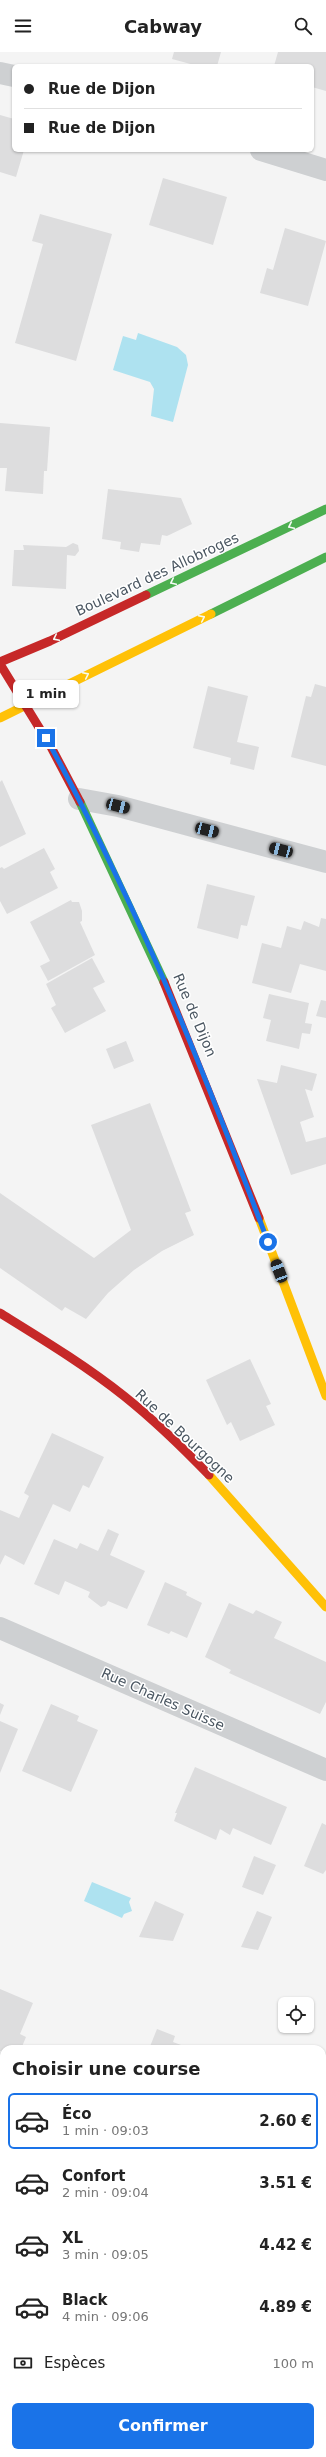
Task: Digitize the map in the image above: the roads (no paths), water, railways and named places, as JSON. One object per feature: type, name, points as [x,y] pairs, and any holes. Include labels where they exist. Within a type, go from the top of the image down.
[{"type":"street","points":[[0,73],[12,76]]},
{"type":"street","points":[[268,152],[326,170]]},
{"type":"street","name":"Boulevard des Allobroges","points":[[0,663],[50,641],[326,509]]},
{"type":"street","points":[[0,718],[326,557]]},
{"type":"street","name":"Rue de Dijon","points":[[0,663],[79,799],[155,958],[214,1097],[326,1396]]},
{"type":"street","points":[[79,799],[118,806],[326,862]]},
{"type":"street","name":"Rue de Bourgogne","points":[[0,1312],[73,1359],[139,1409],[206,1471],[326,1607]]},
{"type":"street","name":"Rue Charles Suisse","points":[[0,1628],[326,1770]]},
{"type":"water","points":[[138,333],[177,347],[186,355],[188,365],[173,422],[151,416],[154,389],[150,382],[113,370],[123,336],[136,340]]},
{"type":"water","points":[[92,1882],[131,1898],[129,1902],[132,1911],[124,1914],[122,1918],[84,1901]]}]
